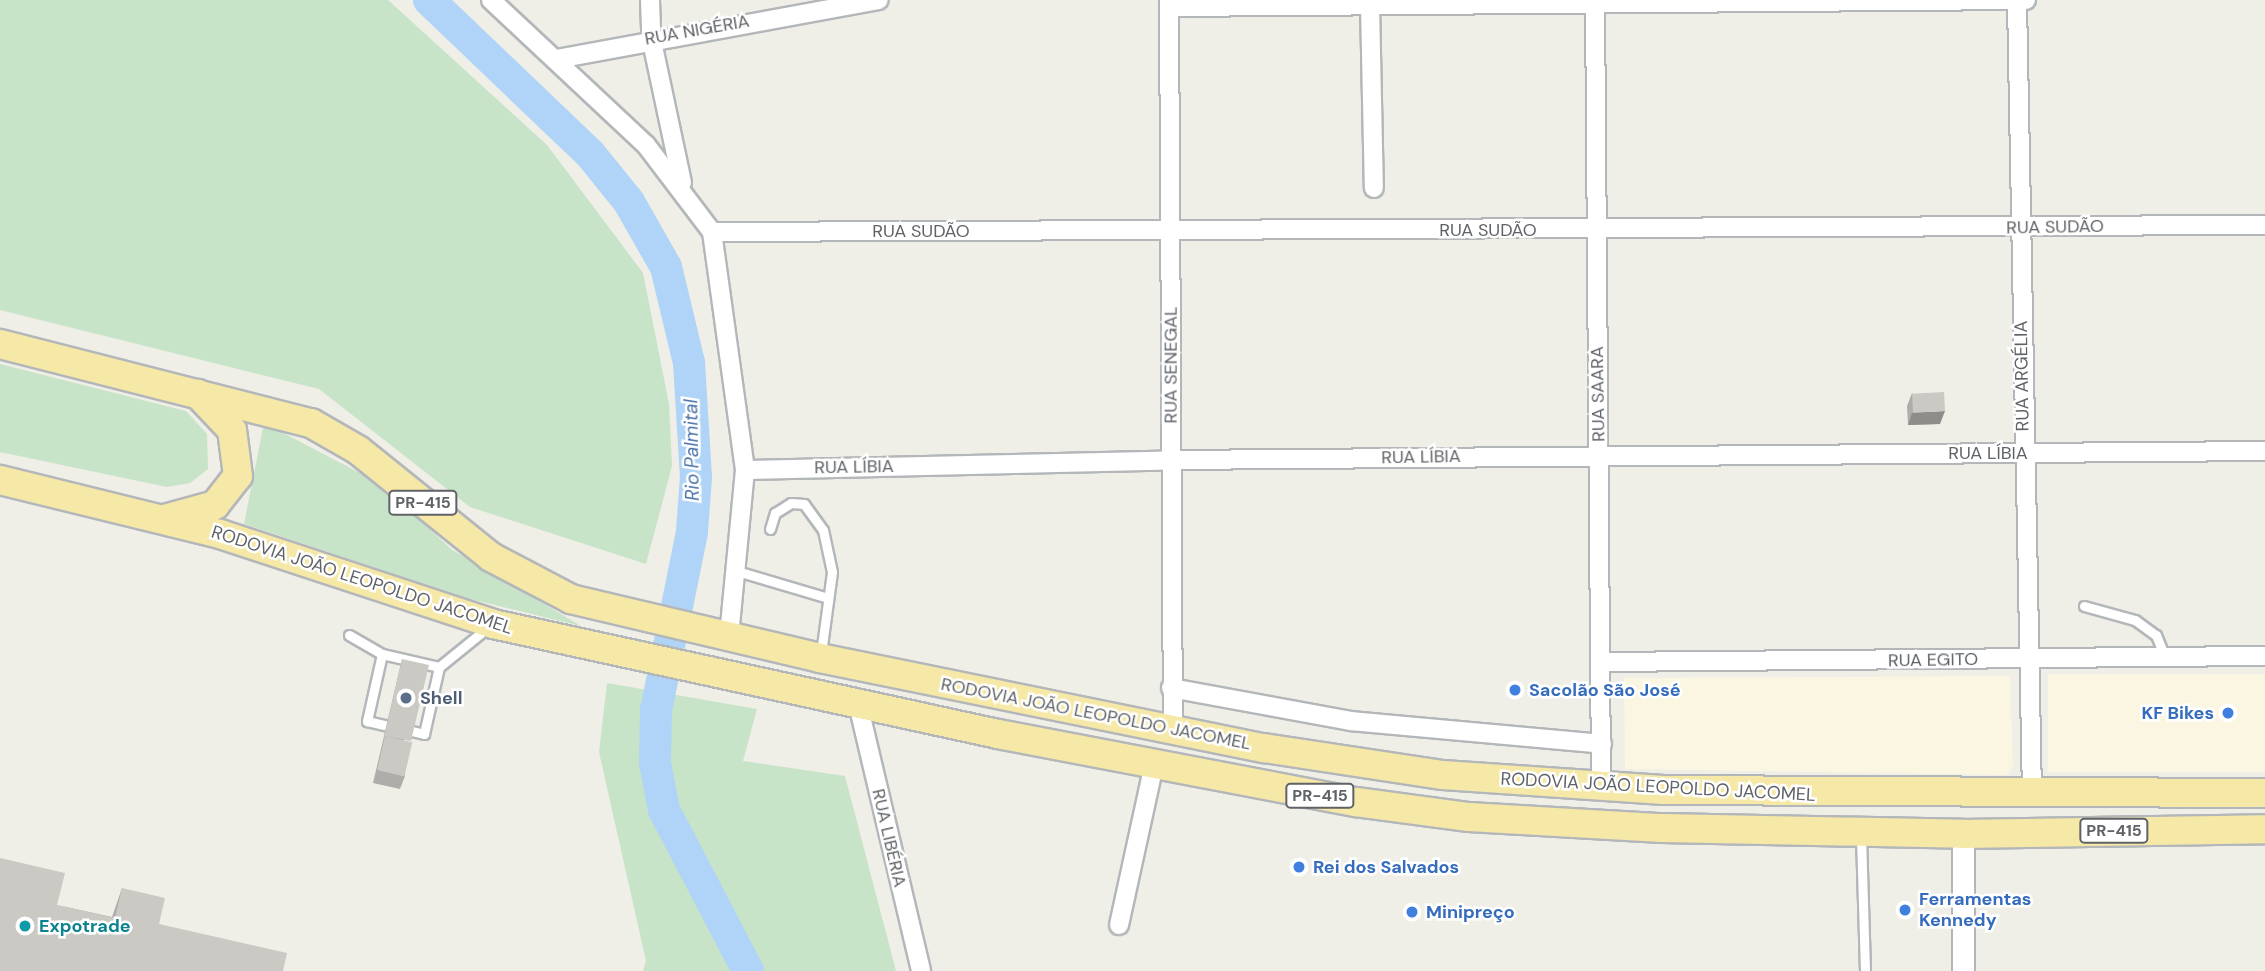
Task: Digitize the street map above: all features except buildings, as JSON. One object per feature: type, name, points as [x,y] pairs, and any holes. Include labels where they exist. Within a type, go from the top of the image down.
[{"type":"highway","name":"RODOVIA JOÃO LEOPOLDO JACOMEL","points":[[0,344],[284,412],[322,429],[509,568],[571,599],[820,658],[1173,729],[1354,764],[1601,787],[2032,793],[2265,793]]},
{"type":"highway","points":[[165,518],[215,505],[238,476],[232,430],[196,393]]},
{"type":"highway","name":"RODOVIA JOÃO LEOPOLDO JACOMEL","points":[[0,480],[165,518],[494,624],[858,704],[1154,765],[1469,817],[1860,833],[2265,829]]},
{"type":"highway","points":[[1963,834],[1997,803],[2032,793]]},
{"type":"street","points":[[491,0],[558,59],[683,187],[712,232],[745,470],[729,637]]},
{"type":"street","points":[[650,0],[650,37],[683,187]]},
{"type":"street","name":"RUA NIGÉRIA","points":[[558,59],[781,8],[878,0]]},
{"type":"street","name":"RUA ARGÉLIA","points":[[2017,0],[2025,659],[2032,793]]},
{"type":"street","points":[[1169,4],[2026,0]]},
{"type":"street","name":"RUA SAARA","points":[[1595,2],[1594,230],[1600,456],[1601,787]]},
{"type":"street","name":"RUA SENEGAL","points":[[1169,4],[1173,729]]},
{"type":"street","points":[[1370,4],[1374,188]]},
{"type":"street","name":"RUA SUDÃO","points":[[712,232],[2265,225]]},
{"type":"street","name":"RUA LÍBIA","points":[[745,470],[1171,460],[2265,451]]},
{"type":"street","name":"RUA EGITO","points":[[1601,663],[2265,656]]},
{"type":"street","points":[[1171,688],[1351,721],[1602,744]]},
{"type":"street","name":"RUA LIBÉRIA","points":[[858,704],[921,971]]},
{"type":"street","points":[[1119,925],[1154,765]]},
{"type":"street","points":[[1963,834],[1963,971]]},
{"type":"lane","points":[[770,529],[775,513],[804,504],[823,530],[832,572],[820,658]]},
{"type":"lane","points":[[737,571],[828,597]]},
{"type":"lane","points":[[2084,606],[2135,620],[2156,635],[2165,657]]},
{"type":"lane","points":[[382,654],[367,721],[424,734],[439,667],[494,624]]},
{"type":"lane","points":[[349,635],[382,654],[439,667]]},
{"type":"lane","points":[[1860,833],[1865,971]]},
{"type":"shaded area","points":[[2048,674],[2265,674],[2265,772],[2048,772]]},
{"type":"shaded area","points":[[2010,676],[2013,767],[2007,775],[1625,769],[1624,678]]},
{"type":"green space","points":[[0,0],[388,0],[547,145],[643,273],[669,404],[672,466],[646,564],[470,507],[319,389],[0,310]]},
{"type":"green space","points":[[0,364],[186,411],[207,434],[208,469],[190,483],[167,487],[0,452]]},
{"type":"green space","points":[[264,423],[381,484],[451,549],[581,626],[466,598],[244,524]]},
{"type":"green space","points":[[607,683],[757,709],[743,761],[845,776],[896,971],[643,971],[646,961],[599,752]]},
{"type":"waterway","name":"Rio Palmital","points":[[429,0],[591,155],[629,202],[666,267],[689,363],[696,477],[692,532],[656,710],[655,763],[664,810],[748,971]]},
{"type":"place","name":"Sacolão São José","points":[[1515,690]]},
{"type":"place","name":"Shell","points":[[406,698]]},
{"type":"place","name":"KF Bikes","points":[[2228,713]]},
{"type":"place","name":"Rei dos Salvados","points":[[1299,867]]},
{"type":"place","name":"Ferramentas Kennedy","points":[[1905,910]]},
{"type":"place","name":"Minipreço","points":[[1412,912]]},
{"type":"place","name":"Expotrade","points":[[25,926]]}]
